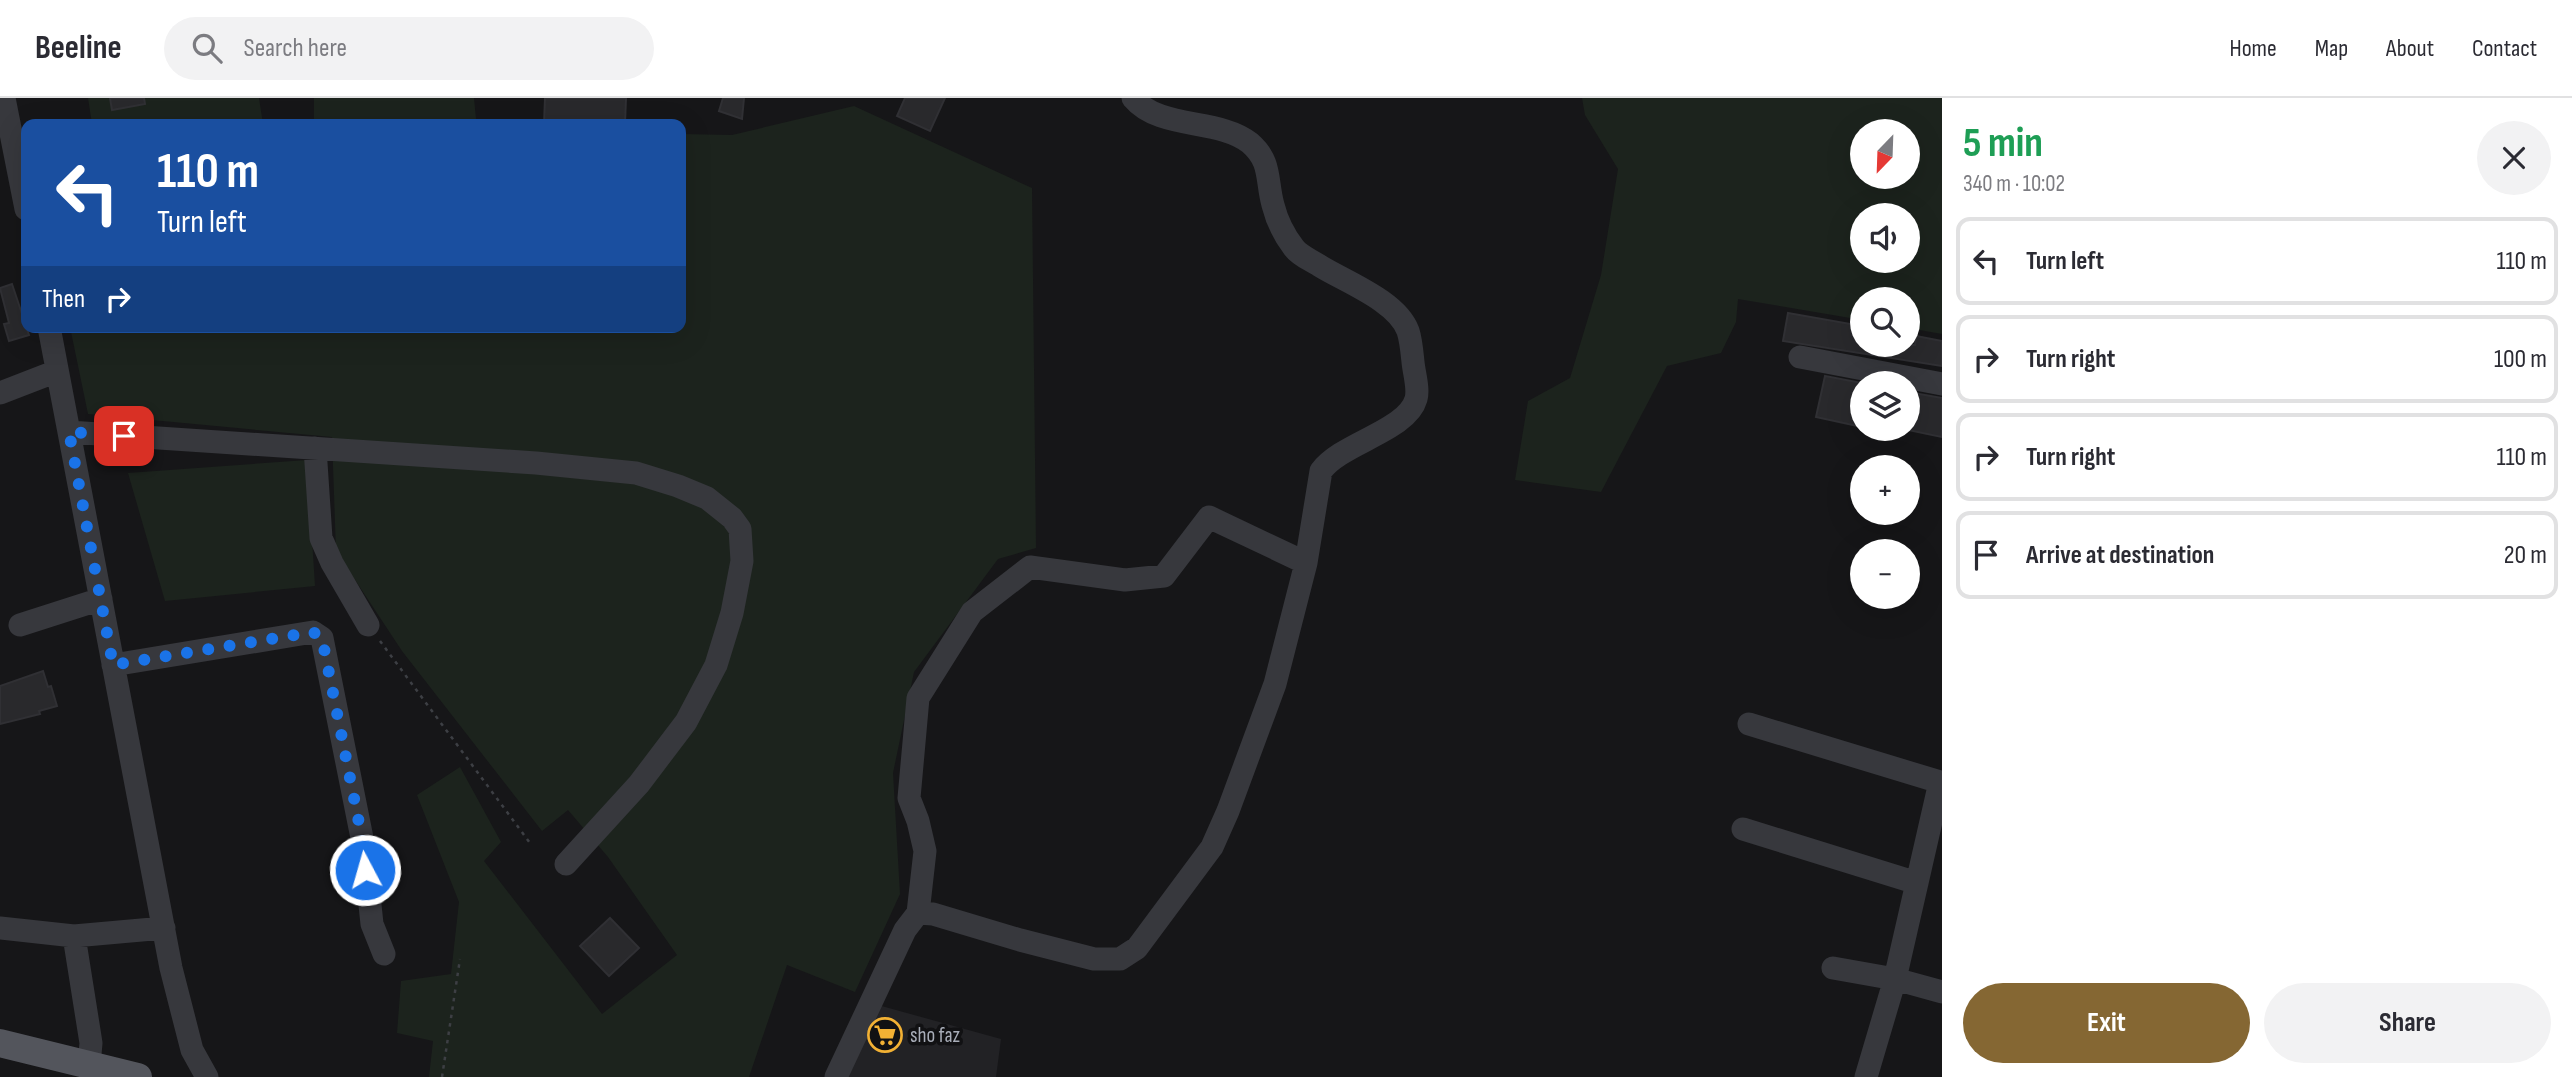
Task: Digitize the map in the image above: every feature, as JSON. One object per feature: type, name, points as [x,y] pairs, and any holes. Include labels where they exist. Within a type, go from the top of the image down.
[{"type":"main road","points":[[0,1043],[97,1070],[138,1077]]},
{"type":"street","points":[[4,98],[7,142],[21,191]]},
{"type":"street","points":[[918,913],[933,914],[1094,959],[1120,959],[1137,948],[1194,874],[1217,835],[1275,684],[1306,563],[1321,471],[1329,460],[1407,414],[1416,398],[1408,329],[1396,313],[1373,295],[1297,251],[1283,232],[1273,205],[1263,155],[1247,141],[1197,124],[1165,118],[1138,104],[1133,98]]},
{"type":"street","points":[[50,333],[164,928],[192,1050],[207,1077]]},
{"type":"street","points":[[1800,357],[1942,384]]},
{"type":"street","points":[[0,393],[57,371]]},
{"type":"street","points":[[69,432],[536,463],[636,473],[707,498],[732,518],[740,529],[742,561],[732,613],[716,665],[686,722],[639,784],[566,864]]},
{"type":"street","points":[[315,448],[321,538],[332,563],[368,625]]},
{"type":"street","points":[[836,1077],[905,930],[918,913],[925,852],[909,798],[918,698],[972,612],[1030,568],[1125,580],[1164,576],[1209,517],[1306,563]]},
{"type":"street","points":[[20,625],[101,599]]},
{"type":"street","points":[[113,665],[313,632],[322,638],[364,848],[372,924],[384,954]]},
{"type":"street","points":[[1749,724],[1940,782],[1895,979],[1866,1077]]},
{"type":"street","points":[[1743,829],[1917,883]]},
{"type":"street","points":[[0,928],[74,936],[164,928]]},
{"type":"street","points":[[74,936],[97,1070]]},
{"type":"street","points":[[1833,968],[1895,979],[1942,992]]},
{"type":"path","points":[[368,625],[530,843]]},
{"type":"path","points":[[442,1077],[460,959]]},
{"type":"shaded area","points":[[88,98],[259,98],[262,119],[91,119]]},
{"type":"shaded area","points":[[314,98],[474,98],[476,119],[314,119]]},
{"type":"shaded area","points":[[1582,98],[1942,98],[1942,334],[1920,330],[1920,287],[1850,287],[1850,318],[1738,299],[1736,322],[1721,353],[1667,366],[1601,492],[1515,480],[1528,401],[1570,378],[1601,275],[1618,169],[1585,115]]},
{"type":"shaded area","points":[[854,106],[1032,188],[1036,548],[998,559],[914,672],[893,773],[900,894],[855,992],[787,965],[749,1077],[429,1077],[433,1041],[397,1033],[401,981],[451,974],[459,902],[417,795],[460,767],[501,842],[484,861],[602,1014],[677,955],[608,857],[568,810],[542,831],[402,651],[336,551],[332,437],[88,414],[71,333],[686,333],[686,134],[732,135]]},
{"type":"shaded area","points":[[307,460],[315,586],[165,601],[128,473]]},
{"type":"shaded area","points":[[867,1002],[1001,1039],[996,1077],[839,1077]]},
{"type":"building","points":[[110,98],[144,98],[145,104],[112,110]]},
{"type":"building","points":[[545,98],[626,98],[625,119],[544,119]]},
{"type":"building","points":[[723,98],[744,98],[742,119],[719,111]]},
{"type":"building","points":[[905,98],[945,98],[930,131],[897,116]]},
{"type":"building","points":[[12,284],[21,311],[21,333],[29,335],[9,341],[4,324],[9,323],[0,288]]},
{"type":"building","points":[[1788,313],[1850,324],[1850,352],[1783,341]]},
{"type":"building","points":[[1920,337],[1942,341],[1942,366],[1885,357],[1920,357]]},
{"type":"building","points":[[1825,376],[1850,381],[1850,424],[1816,417]]},
{"type":"building","points":[[1920,394],[1942,398],[1942,437],[1920,432]]},
{"type":"building","points":[[43,671],[57,706],[39,711],[40,714],[0,724],[0,686]]},
{"type":"building","points":[[610,918],[639,948],[609,976],[580,946]]},
{"type":"place","name":"sho faz","points":[[885,1035]]},
{"type":"route","points":[[124,436],[69,432],[113,665],[313,632],[322,638],[364,848],[365,870]]}]
